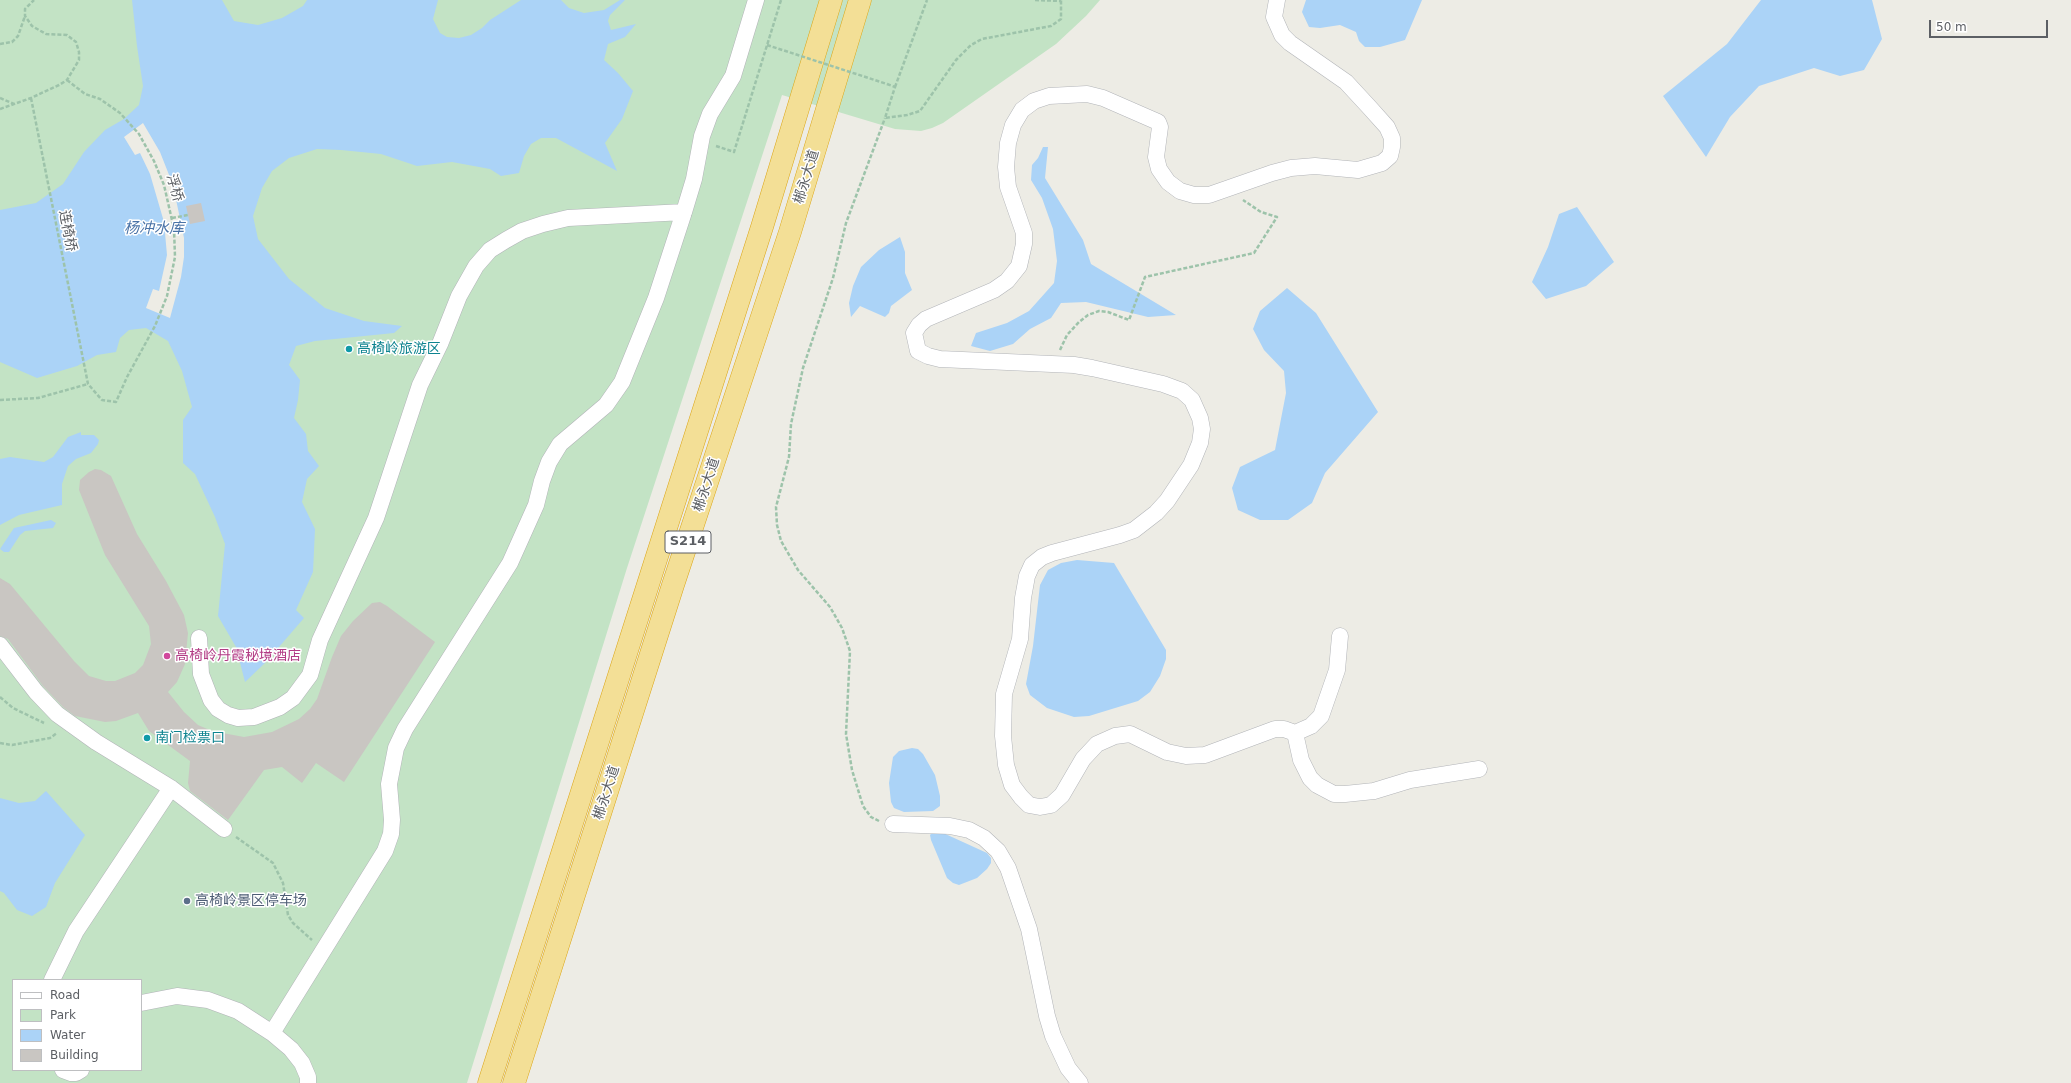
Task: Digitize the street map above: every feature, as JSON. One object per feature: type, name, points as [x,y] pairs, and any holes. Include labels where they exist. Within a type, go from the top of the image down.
[{"type":"highway","name":"郴永大道","points":[[489,1083],[762,227],[830,0]]},
{"type":"highway","name":"郴永大道","points":[[514,1083],[673,586],[790,232],[860,0]]},
{"type":"street","points":[[272,1033],[385,851],[391,834],[392,820],[389,784],[391,771],[396,748],[405,730],[510,563],[536,505],[542,481],[560,444],[606,405],[622,382],[656,298],[694,179],[701,141],[710,114],[733,76],[756,0]]},
{"type":"street","points":[[1278,0],[1274,17],[1282,35],[1290,43],[1346,82],[1387,127],[1392,138],[1390,156],[1382,163],[1358,170],[1315,166],[1291,168],[1209,195],[1194,195],[1180,191],[1168,182],[1159,169],[1156,157],[1160,127],[1158,122],[1103,98],[1087,94],[1049,96],[1034,101],[1022,110],[1013,125],[1008,143],[1006,167],[1008,187],[1024,233],[1024,244],[1019,266],[1007,281],[994,290],[926,319],[919,325],[914,333],[918,351],[928,356],[940,359],[1053,364],[1092,368],[1163,384],[1182,390],[1192,400],[1200,418],[1202,429],[1200,443],[1191,465],[1167,501],[1144,523],[1120,535],[1042,557],[1032,565],[1027,576],[1023,598],[1020,639],[1004,694],[1004,736],[1006,765],[1012,785],[1029,804],[1040,807],[1052,804],[1062,795],[1083,759],[1092,749],[1097,744],[1114,736],[1130,734],[1167,752],[1186,756],[1205,755],[1275,730],[1284,729],[1295,733],[1311,726],[1321,716],[1337,670],[1340,636]]},
{"type":"street","points":[[199,638],[201,674],[211,700],[218,709],[228,716],[238,718],[254,717],[280,707],[293,698],[310,675],[320,640],[376,518],[420,385],[442,338],[459,296],[476,266],[490,250],[522,231],[543,224],[576,218],[684,212]]},
{"type":"street","points":[[0,645],[36,692],[58,714],[96,742],[171,788],[224,829]]},
{"type":"street","points":[[1295,733],[1305,770],[1317,785],[1334,794],[1374,790],[1410,780],[1478,769]]},
{"type":"street","points":[[52,979],[76,930],[171,788]]},
{"type":"street","points":[[893,824],[950,826],[969,830],[984,838],[998,851],[1008,868],[1029,929],[1047,1016],[1053,1036],[1068,1068],[1080,1083]]},
{"type":"street","points":[[142,1003],[177,996],[208,1000],[238,1011],[272,1033],[291,1049],[302,1063],[308,1077],[308,1083]]},
{"type":"street","points":[[67,1071],[76,1073],[79,1071]]},
{"type":"path","points":[[0,44],[12,42],[18,36],[25,16],[25,9],[34,0]]},
{"type":"path","points":[[701,141],[734,152],[781,0]]},
{"type":"path","points":[[893,824],[881,822],[871,817],[863,806],[857,791],[846,734],[850,651],[842,628],[830,607],[798,570],[781,541],[777,525],[776,507],[789,457],[791,424],[803,368],[833,278],[846,223],[886,118],[895,87],[926,0]]},
{"type":"path","points":[[886,118],[907,115],[920,111],[956,60],[976,42],[982,39],[1051,26],[1061,19],[1061,0],[1035,0]]},
{"type":"path","points":[[0,109],[31,98],[59,85],[67,80],[79,60],[80,52],[76,42],[67,35],[46,34],[32,26],[25,16]]},
{"type":"path","points":[[767,45],[895,87]]},
{"type":"path","name":"浮桥","points":[[67,80],[85,94],[100,99],[120,113],[139,134],[148,149],[164,185],[172,218],[175,257],[171,284],[155,326],[126,377],[116,402],[102,400],[88,384]]},
{"type":"path","points":[[0,98],[14,104]]},
{"type":"path","name":"连椅桥","points":[[31,98],[88,384]]},
{"type":"path","points":[[1053,364],[1067,335],[1088,315],[1099,311],[1108,312],[1129,320],[1145,277],[1254,253],[1277,218],[1261,212],[1246,203],[1229,188]]},
{"type":"path","points":[[172,218],[188,215]]},
{"type":"path","points":[[0,400],[38,398],[88,384]]},
{"type":"path","points":[[0,697],[13,708],[42,723],[47,722],[58,714]]},
{"type":"path","points":[[0,743],[12,745],[50,738]]},
{"type":"path","points":[[224,829],[273,863],[283,883],[288,915],[293,923],[323,949]]},
{"type":"green space","name":"高椅岭旅游区","points":[[0,0],[1100,0],[1086,16],[1056,44],[943,123],[932,128],[921,131],[895,129],[782,95],[627,568],[467,1083],[0,1083]]},
{"type":"water","name":"杨冲水库","points":[[132,0],[222,0],[234,21],[258,25],[282,18],[303,6],[307,0],[438,0],[433,19],[440,33],[447,37],[459,38],[471,35],[482,28],[490,20],[521,0],[561,0],[569,8],[584,13],[604,10],[620,0],[625,0],[610,15],[608,21],[611,30],[636,24],[625,37],[608,44],[604,60],[618,73],[633,91],[622,119],[605,143],[617,171],[556,138],[541,138],[531,144],[524,156],[519,173],[501,176],[490,169],[452,162],[417,166],[381,154],[317,149],[289,158],[272,171],[262,188],[253,216],[258,239],[289,279],[325,308],[364,321],[402,326],[394,333],[315,341],[296,346],[289,365],[300,380],[294,418],[306,434],[308,451],[319,466],[307,479],[302,502],[315,529],[313,572],[296,610],[304,618],[266,662],[245,682],[236,647],[218,616],[225,544],[215,517],[195,474],[183,463],[183,420],[192,407],[182,371],[168,341],[146,328],[129,330],[120,338],[116,352],[97,355],[77,366],[37,378],[0,362],[0,210],[36,203],[63,184],[84,152],[105,130],[124,119],[139,105],[143,86]]},
{"type":"water","points":[[1306,0],[1422,0],[1405,40],[1380,47],[1365,47],[1359,41],[1356,32],[1340,25],[1320,28],[1309,27],[1302,12]]},
{"type":"water","points":[[1761,0],[1872,0],[1882,39],[1864,70],[1840,76],[1814,68],[1759,86],[1730,117],[1706,157],[1663,96],[1727,44]]},
{"type":"water","points":[[1043,147],[1048,147],[1045,178],[1083,240],[1091,264],[1176,315],[1148,317],[1086,302],[1061,303],[1051,318],[1030,329],[1013,344],[990,351],[971,346],[976,333],[1007,323],[1029,311],[1054,283],[1057,261],[1053,229],[1042,198],[1031,180],[1032,165],[1038,158]]},
{"type":"water","points":[[1577,207],[1614,262],[1586,286],[1546,299],[1532,282],[1548,247],[1559,214]]},
{"type":"water","points":[[900,237],[905,252],[905,273],[912,290],[891,306],[889,313],[885,317],[860,306],[851,317],[849,303],[853,286],[861,267],[879,250]]},
{"type":"water","points":[[1287,288],[1316,313],[1378,412],[1325,473],[1312,503],[1288,520],[1260,520],[1238,510],[1232,488],[1240,467],[1275,450],[1286,393],[1284,371],[1264,350],[1253,329],[1260,311]]},
{"type":"water","points":[[81,432],[81,435],[94,435],[99,440],[98,444],[91,453],[76,459],[68,466],[62,484],[62,505],[19,515],[0,525],[0,459],[10,457],[44,462],[53,457],[68,437]]},
{"type":"water","points":[[51,520],[56,523],[53,528],[25,531],[20,535],[9,552],[4,552],[0,549],[14,528]]},
{"type":"water","points":[[1077,560],[1114,563],[1166,650],[1166,659],[1160,676],[1150,692],[1138,701],[1089,716],[1074,717],[1047,708],[1030,695],[1026,684],[1033,646],[1040,585],[1048,570],[1061,563]]},
{"type":"water","points":[[912,748],[918,749],[923,754],[935,775],[940,796],[940,806],[933,811],[904,812],[894,808],[891,802],[889,783],[893,757],[899,751]]},
{"type":"water","points":[[46,791],[85,835],[55,883],[46,907],[32,916],[17,910],[4,893],[0,891],[0,798],[19,803],[35,801]]},
{"type":"water","points":[[934,831],[941,832],[987,853],[991,858],[991,863],[977,878],[959,885],[953,883],[947,878],[931,840],[930,835]]},
{"type":"pier","points":[[143,123],[160,152],[173,185],[184,238],[184,257],[181,277],[170,318],[146,308],[153,289],[159,291],[167,255],[164,222],[150,174],[140,153],[135,155],[124,137]]},
{"type":"building","points":[[201,203],[205,221],[190,224],[186,206]]},
{"type":"building","points":[[95,469],[101,470],[111,476],[137,534],[166,581],[184,615],[188,633],[185,664],[177,682],[168,692],[184,712],[198,725],[212,731],[244,737],[272,732],[299,719],[310,709],[317,699],[341,636],[353,621],[372,603],[380,602],[387,606],[435,642],[344,782],[316,763],[302,783],[282,767],[264,770],[228,820],[190,791],[188,783],[190,761],[149,731],[138,713],[116,721],[105,722],[75,716],[63,707],[43,686],[8,639],[0,636],[0,578],[10,584],[74,661],[89,676],[106,681],[115,681],[135,673],[143,665],[151,644],[149,626],[105,555],[79,490],[80,480]]},
{"type":"place","name":"高椅岭旅游区","points":[[349,349]]},
{"type":"place","name":"高椅岭丹霞秘境酒店","points":[[167,656]]},
{"type":"place","name":"南门检票口","points":[[147,738]]},
{"type":"place","name":"高椅岭景区停车场","points":[[187,901]]}]
